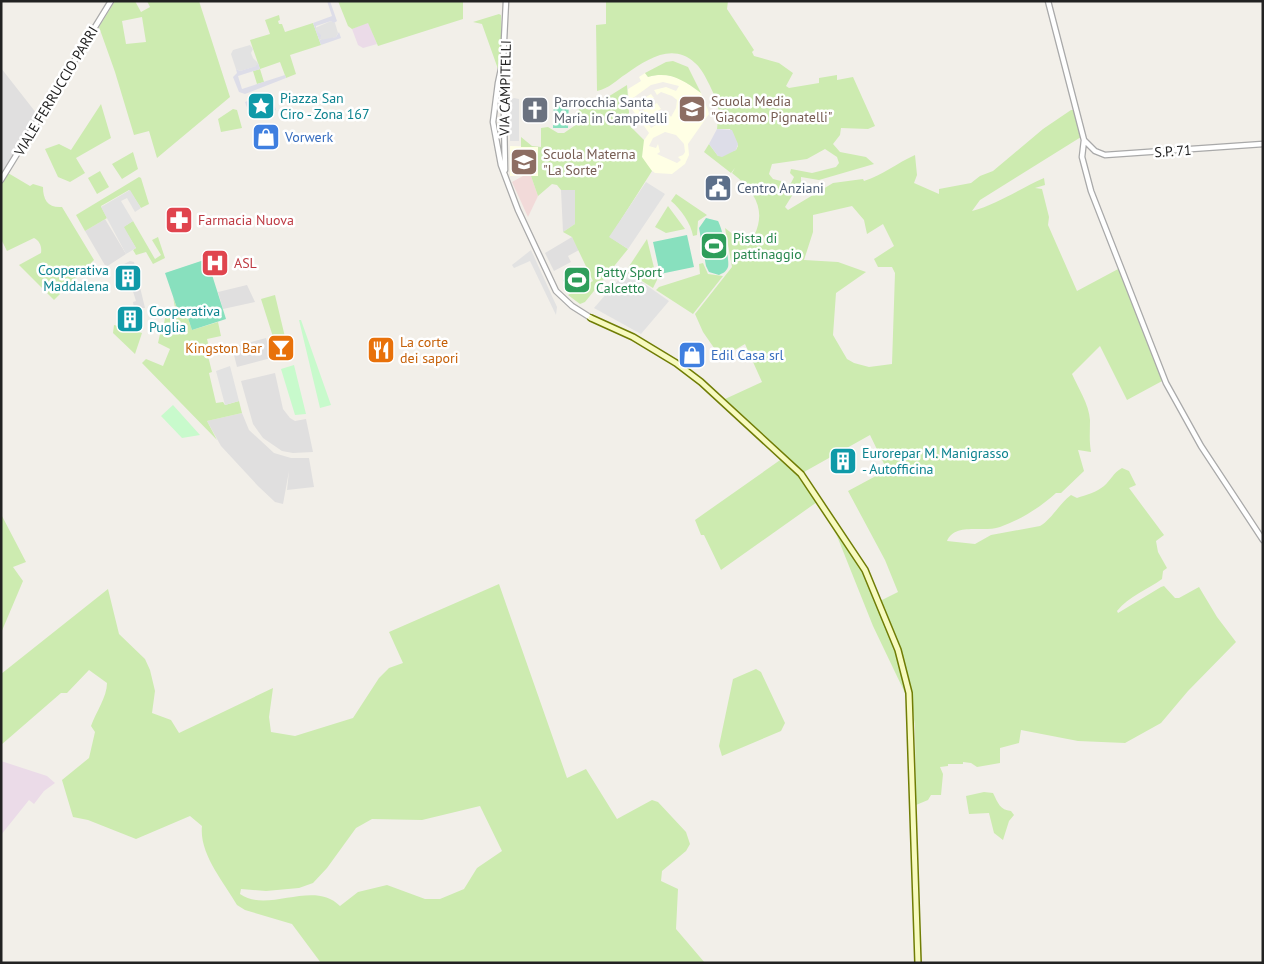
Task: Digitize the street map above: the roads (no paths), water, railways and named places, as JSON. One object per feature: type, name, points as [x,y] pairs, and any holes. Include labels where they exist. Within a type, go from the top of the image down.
[{"type":"main road","points":[[591,318],[662,354],[708,389],[801,474],[865,570],[898,650],[908,693],[919,962]]},
{"type":"street","name":"VIALE FERRUCCIO PARRI","points":[[1,180],[111,1]]},
{"type":"street","name":"VIA CAMPITELLI","points":[[505,174],[504,60],[506,1]]},
{"type":"street","points":[[1048,1],[1086,141],[1082,157],[1092,191],[1166,383],[1201,446],[1263,540]]},
{"type":"street","points":[[504,60],[498,83],[493,122],[497,150],[505,174],[518,210],[556,291],[572,306],[591,318]]},
{"type":"street","name":"S.P. 71","points":[[1086,141],[1095,151],[1105,155],[1263,144]]},
{"type":"place","name":"Piazza San Ciro - Zona 167","points":[[261,106]]},
{"type":"place","name":"Scuola Media \"Giacomo Pignatelli\"","points":[[692,109]]},
{"type":"place","name":"Parrocchia Santa Maria in Campitelli","points":[[535,110]]},
{"type":"place","name":"Vorwerk","points":[[266,137]]},
{"type":"place","name":"Scuola Materna \"La Sorte\"","points":[[524,162]]},
{"type":"place","name":"Centro Anziani","points":[[718,188]]},
{"type":"place","name":"Farmacia Nuova","points":[[179,220]]},
{"type":"place","name":"Pista di pattinaggio","points":[[714,246]]},
{"type":"place","name":"ASL","points":[[215,263]]},
{"type":"place","name":"Cooperativa Maddalena","points":[[128,278]]},
{"type":"place","name":"Patty Sport Calcetto","points":[[577,280]]},
{"type":"place","name":"Cooperativa Puglia","points":[[130,319]]},
{"type":"place","name":"Kingston Bar","points":[[281,348]]},
{"type":"place","name":"La corte dei sapori","points":[[381,350]]},
{"type":"place","name":"Edil Casa srl","points":[[692,355]]},
{"type":"place","name":"Eurorepar M. Manigrasso - Autofficina","points":[[843,461]]}]
